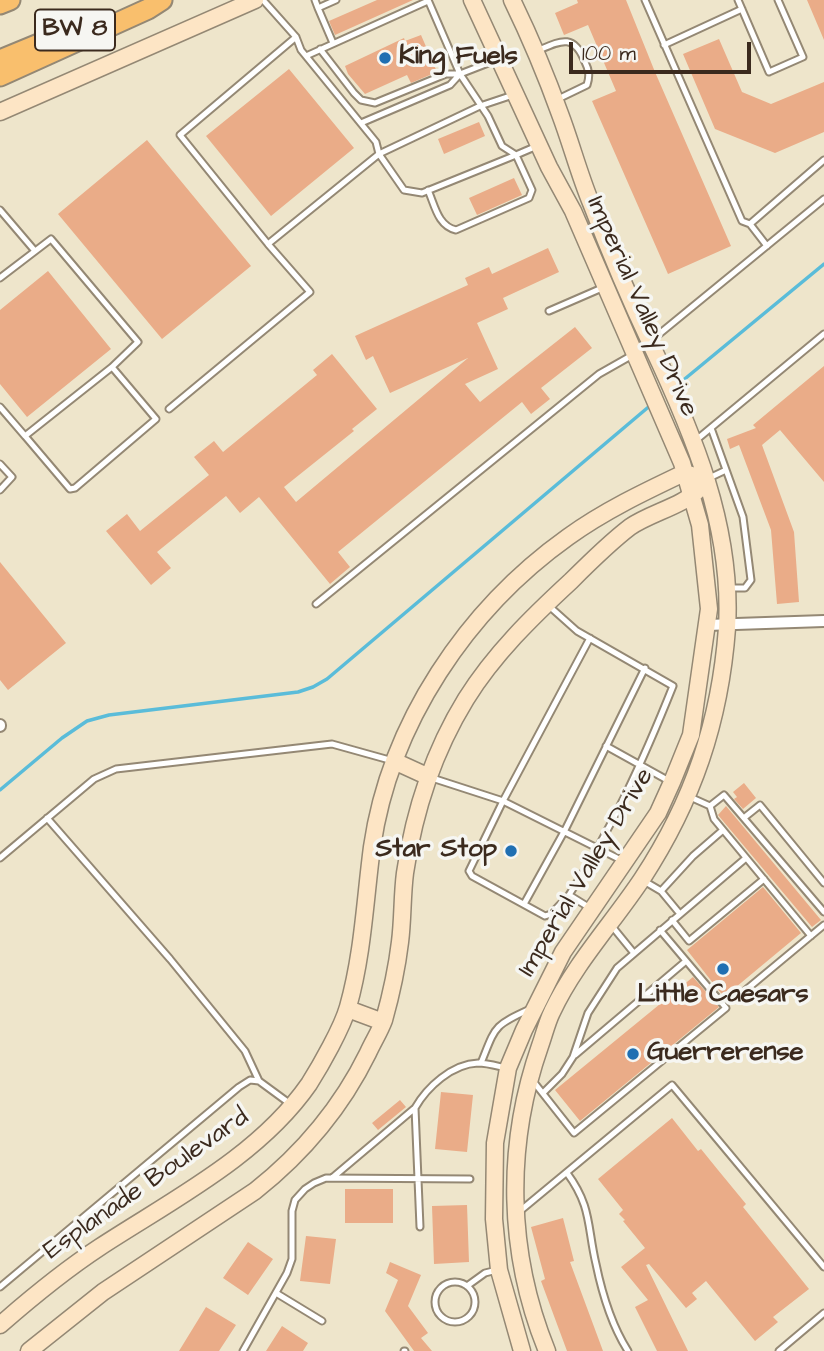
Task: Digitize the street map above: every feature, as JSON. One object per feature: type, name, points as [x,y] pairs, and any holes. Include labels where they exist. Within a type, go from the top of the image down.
[{"type":"highway","name":"BW 8","points":[[0,4],[10,0]]},
{"type":"highway","name":"BW 8","points":[[0,60],[149,0]]},
{"type":"highway","points":[[0,76],[148,9],[162,0]]},
{"type":"main road","points":[[0,112],[255,0]]},
{"type":"main road","name":"Imperial Valley Drive","points":[[472,0],[573,211],[667,424],[692,496],[704,553],[709,609],[692,727],[672,782],[658,813],[563,951],[508,1068],[495,1143],[494,1219],[499,1270],[522,1351]]},
{"type":"main road","name":"Imperial Valley Drive","points":[[512,0],[536,51],[590,201],[695,441],[720,533],[727,625],[712,731],[688,796],[641,880],[576,969],[551,1013],[529,1076],[516,1155],[515,1215],[520,1266],[547,1351]]},
{"type":"main road","points":[[540,145],[567,135]]},
{"type":"main road","points":[[29,1351],[103,1292],[255,1191],[279,1172],[309,1142],[341,1101],[383,1022],[400,943],[405,874],[419,808],[448,731],[466,699],[512,639],[547,604],[632,526],[692,496],[707,479],[684,473]]},
{"type":"main road","name":"Esplanade Boulevard","points":[[0,1325],[69,1268],[241,1155],[281,1118],[309,1083],[348,1009],[363,938],[372,846],[379,806],[394,761],[431,684],[477,620],[536,562],[626,501],[684,473]]},
{"type":"main road","points":[[692,727],[712,731]]},
{"type":"main road","points":[[394,761],[429,777]]},
{"type":"main road","points":[[593,909],[610,923]]},
{"type":"main road","points":[[348,1009],[383,1022]]},
{"type":"main road","points":[[508,1068],[529,1076]]},
{"type":"main road","points":[[499,1270],[520,1266]]},
{"type":"street","points":[[707,625],[824,621]]},
{"type":"lane","points":[[263,0],[296,37],[306,56],[376,142],[379,154],[404,190],[422,193],[540,145]]},
{"type":"lane","points":[[315,0],[333,43]]},
{"type":"lane","points":[[318,8],[336,0]]},
{"type":"lane","points":[[645,0],[742,221],[750,224],[767,246]]},
{"type":"lane","points":[[738,0],[769,72],[803,57],[778,0]]},
{"type":"lane","points":[[306,56],[428,1],[460,74],[502,146],[516,155],[532,190],[529,198],[456,230],[442,223],[428,190]]},
{"type":"lane","points":[[664,45],[742,9]]},
{"type":"lane","points":[[169,409],[310,292],[180,135],[296,37]]},
{"type":"lane","points":[[536,51],[556,42],[568,41],[576,44],[589,71],[587,85],[555,101]]},
{"type":"lane","points":[[320,49],[361,100],[375,103],[446,74],[460,74],[500,59]]},
{"type":"lane","points":[[361,123],[450,85],[460,74]]},
{"type":"lane","points":[[268,244],[379,154],[480,106],[516,94]]},
{"type":"lane","points":[[750,224],[824,160]]},
{"type":"lane","points":[[316,604],[599,374],[636,353],[824,199]]},
{"type":"lane","points":[[0,210],[35,251]]},
{"type":"lane","points":[[0,278],[51,239],[138,342],[113,367],[25,436]]},
{"type":"lane","points":[[549,311],[605,286]]},
{"type":"lane","points":[[695,441],[824,334]]},
{"type":"lane","points":[[0,407],[70,489],[75,488],[156,419],[113,367]]},
{"type":"lane","points":[[711,428],[743,517],[751,580],[745,588],[726,588]]},
{"type":"lane","points":[[0,464],[12,477],[0,490]]},
{"type":"lane","points":[[707,479],[726,470]]},
{"type":"lane","points":[[547,604],[578,631],[673,686],[641,765],[600,848],[569,895],[548,916],[472,876],[469,871],[590,638]]},
{"type":"lane","points":[[524,904],[565,830],[645,668]]},
{"type":"lane","points":[[0,858],[94,779],[116,769],[332,744],[394,761]]},
{"type":"lane","points":[[606,746],[672,782]]},
{"type":"lane","points":[[429,777],[503,801],[625,862]]},
{"type":"lane","points":[[710,806],[724,794],[824,912]]},
{"type":"lane","points":[[688,796],[710,806],[714,819],[811,936]]},
{"type":"lane","points":[[746,817],[760,805],[824,883]]},
{"type":"lane","points":[[47,818],[170,959],[245,1051],[259,1081]]},
{"type":"lane","points":[[661,891],[693,856],[723,830]]},
{"type":"lane","points":[[543,1093],[562,1074],[572,1057],[588,1013],[617,968],[746,858]]},
{"type":"lane","points":[[672,920],[689,941],[764,879]]},
{"type":"lane","points":[[641,880],[661,891],[680,914]]},
{"type":"lane","points":[[569,895],[593,909]]},
{"type":"lane","points":[[610,923],[633,952]]},
{"type":"lane","points":[[735,999],[824,925]]},
{"type":"lane","points":[[529,1076],[574,1133],[726,1008],[660,930]]},
{"type":"lane","points":[[572,1057],[686,961]]},
{"type":"lane","points":[[481,1063],[495,1028],[536,1006]]},
{"type":"lane","points":[[332,1178],[415,1108],[422,1096],[453,1071],[468,1064],[481,1063],[508,1068]]},
{"type":"lane","points":[[0,1287],[250,1080],[259,1081],[292,1104]]},
{"type":"lane","points":[[515,1215],[673,1086],[824,1267]]},
{"type":"lane","points":[[415,1108],[420,1227]]},
{"type":"lane","points":[[567,1173],[585,1202],[596,1265],[613,1321],[628,1351]]},
{"type":"lane","points":[[243,1351],[292,1259],[292,1210],[295,1200],[305,1189],[314,1183],[332,1178],[470,1179]]},
{"type":"lane","points":[[467,1286],[485,1273],[499,1270]]},
{"type":"lane","points":[[454,1282],[467,1286],[475,1304],[469,1316],[458,1322],[451,1322],[440,1316],[435,1304],[442,1287],[454,1282]]},
{"type":"lane","points":[[276,1293],[322,1321]]},
{"type":"lane","points":[[779,1351],[824,1313]]},
{"type":"building","points":[[377,0],[413,0],[335,35],[329,21]]},
{"type":"building","points":[[577,0],[626,0],[731,246],[668,274],[592,101],[616,91],[588,25],[564,35],[555,13],[578,3]]},
{"type":"building","points":[[807,0],[824,0],[824,40]]},
{"type":"building","points":[[421,35],[437,72],[411,83],[407,75],[365,94],[348,74],[345,66],[404,38],[405,41]]},
{"type":"building","points":[[719,39],[742,92],[771,104],[824,82],[824,132],[775,153],[715,129],[683,54]]},
{"type":"building","points":[[289,69],[354,148],[271,216],[206,136]]},
{"type":"building","points":[[479,122],[485,136],[444,154],[438,139]]},
{"type":"building","points":[[147,140],[251,266],[162,339],[58,214]]},
{"type":"building","points":[[514,178],[522,195],[477,215],[469,198]]},
{"type":"building","points":[[548,248],[559,272],[503,298],[508,309],[477,323],[498,369],[465,384],[480,402],[575,327],[592,348],[541,388],[550,399],[531,414],[522,402],[338,552],[350,567],[330,584],[259,497],[240,513],[226,496],[157,552],[171,568],[151,585],[106,531],[127,514],[140,531],[209,475],[194,457],[214,441],[223,452],[317,375],[313,370],[332,354],[377,409],[284,487],[296,502],[468,358],[390,393],[373,356],[366,360],[355,336],[468,285],[465,278],[489,267],[492,274]]},
{"type":"building","points":[[48,271],[111,349],[27,417],[0,384],[0,310]]},
{"type":"building","points":[[824,366],[824,482],[780,430],[762,445],[794,532],[799,602],[777,604],[771,530],[739,445],[730,449],[727,439],[756,428],[753,425]]},
{"type":"building","points":[[0,562],[66,643],[8,690],[0,680]]},
{"type":"building","points":[[744,783],[756,798],[743,809],[734,799],[737,797],[733,792]]},
{"type":"building","points":[[726,806],[821,920],[812,927],[718,815]]},
{"type":"building","points":[[763,887],[801,933],[724,997],[687,950]]},
{"type":"building","points":[[693,977],[719,1007],[580,1121],[555,1090]]},
{"type":"building","points":[[441,1092],[473,1095],[467,1152],[435,1149]]},
{"type":"building","points":[[400,1100],[406,1107],[378,1130],[372,1123]]},
{"type":"building","points":[[672,1118],[746,1204],[743,1207],[809,1289],[773,1317],[778,1322],[755,1341],[706,1281],[692,1293],[697,1299],[686,1308],[649,1264],[646,1265],[688,1351],[657,1351],[635,1307],[648,1300],[621,1267],[645,1248],[623,1221],[625,1220],[619,1214],[623,1210],[598,1179]]},
{"type":"building","points":[[345,1189],[393,1189],[393,1223],[345,1223]]},
{"type":"building","points":[[467,1205],[469,1262],[434,1264],[432,1206]]},
{"type":"building","points":[[563,1218],[574,1261],[570,1262],[603,1351],[567,1351],[541,1281],[545,1279],[531,1227]]},
{"type":"building","points":[[306,1236],[336,1239],[330,1284],[300,1281]]},
{"type":"building","points":[[248,1242],[273,1259],[248,1295],[223,1278]]},
{"type":"building","points":[[390,1262],[421,1275],[408,1306],[428,1333],[421,1338],[432,1351],[414,1351],[385,1311],[398,1280],[386,1273]]},
{"type":"building","points":[[206,1307],[236,1325],[219,1351],[179,1351]]},
{"type":"building","points":[[282,1326],[308,1343],[303,1351],[266,1351]]},
{"type":"waterway","points":[[675,387],[824,264]]},
{"type":"waterway","points":[[0,790],[62,738],[87,721],[109,715],[298,692],[327,679],[652,404]]},
{"type":"place","name":"King Fuels","points":[[385,58]]},
{"type":"place","name":"Star Stop","points":[[511,851]]},
{"type":"place","name":"Little Caesars","points":[[723,969]]},
{"type":"place","name":"Guerrerense","points":[[633,1054]]}]
